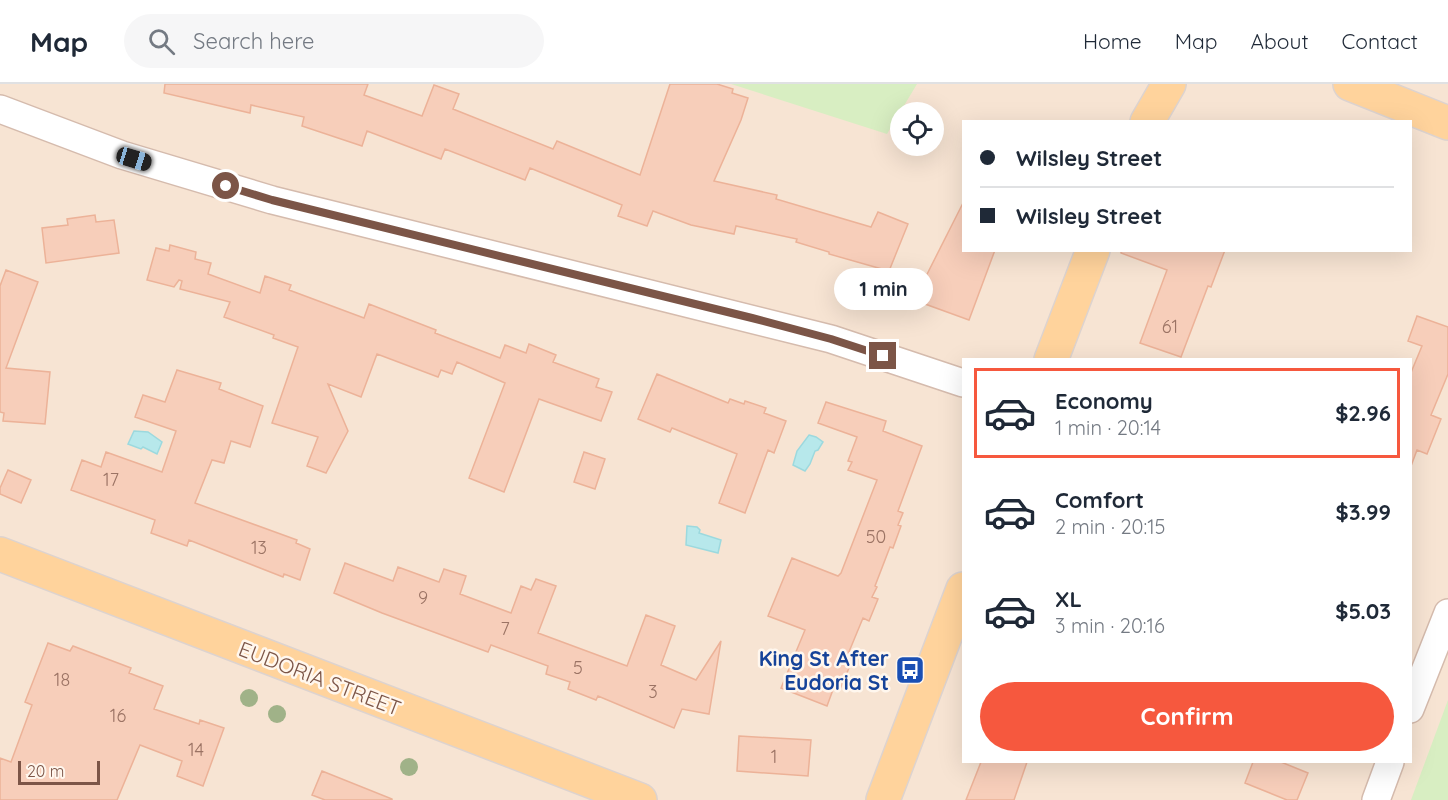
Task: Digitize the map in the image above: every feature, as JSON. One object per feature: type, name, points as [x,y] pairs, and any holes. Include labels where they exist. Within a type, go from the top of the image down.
[{"type":"main road","points":[[1137,120],[1140,84]]},
{"type":"main road","points":[[1148,120],[1170,84]]},
{"type":"main road","points":[[1350,84],[1448,123]]},
{"type":"main road","points":[[1052,358],[1092,252]]},
{"type":"main road","name":"EUDORIA STREET","points":[[0,554],[640,800]]},
{"type":"main road","points":[[883,800],[962,592]]},
{"type":"street","points":[[0,109],[122,155],[272,200],[820,336],[962,383]]},
{"type":"street","points":[[1412,704],[1448,613]]},
{"type":"street","points":[[1376,800],[1390,763]]},
{"type":"shaded area","points":[[0,84],[1448,84],[1448,800],[0,800]]},
{"type":"green space","points":[[731,84],[917,84],[906,102],[890,102],[890,129],[887,134]]},
{"type":"green space","points":[[1448,700],[1448,800],[1411,800]]},
{"type":"water","points":[[134,431],[148,432],[162,442],[157,454],[143,447],[141,449],[128,444]]},
{"type":"water","points":[[809,435],[823,442],[815,451],[805,471],[793,465],[797,451]]},
{"type":"water","points":[[687,526],[697,527],[700,530],[699,533],[721,540],[718,553],[686,545]]},
{"type":"building","points":[[165,84],[368,84],[364,95],[422,116],[434,85],[459,94],[453,109],[553,149],[557,141],[640,175],[670,84],[717,84],[733,89],[732,93],[748,98],[741,120],[714,181],[777,195],[776,199],[871,227],[878,212],[908,224],[889,271],[829,254],[829,252],[796,242],[797,239],[736,226],[734,234],[691,225],[653,211],[647,226],[618,216],[622,205],[530,168],[525,180],[445,149],[441,159],[367,131],[362,146],[302,126],[304,117],[251,105],[250,113],[164,93]]},
{"type":"building","points":[[962,205],[962,252],[994,252],[969,320],[914,300]]},
{"type":"building","points":[[95,215],[96,222],[114,220],[119,253],[46,263],[42,228],[68,225],[67,219]]},
{"type":"building","points":[[170,245],[196,252],[195,259],[211,263],[208,274],[260,293],[265,276],[291,285],[289,290],[364,318],[369,304],[500,358],[505,345],[526,353],[529,344],[556,355],[553,362],[599,379],[596,387],[612,392],[601,421],[539,399],[504,492],[469,478],[505,383],[457,362],[452,374],[441,370],[438,377],[377,354],[361,397],[328,384],[348,431],[326,473],[307,466],[318,437],[272,423],[298,347],[273,338],[274,335],[224,317],[230,302],[180,289],[182,281],[179,280],[174,287],[147,280],[156,248],[169,251]]},
{"type":"building","points":[[1224,252],[1211,287],[1208,286],[1181,357],[1140,343],[1167,270],[1121,253]]},
{"type":"building","points":[[6,270],[38,282],[6,368],[50,372],[45,424],[3,421],[4,413],[0,412],[0,286]]},
{"type":"building","points":[[1417,316],[1448,327],[1448,374],[1431,415],[1441,419],[1427,454],[1417,450],[1412,463],[1412,370],[1422,346],[1408,341]]},
{"type":"building","points":[[177,370],[221,383],[219,389],[263,406],[250,447],[231,441],[224,463],[212,460],[195,503],[297,540],[296,543],[310,549],[300,580],[284,574],[283,577],[189,540],[187,546],[151,533],[155,520],[71,490],[82,460],[101,467],[106,452],[162,472],[176,431],[135,417],[143,395],[165,402]]},
{"type":"building","points":[[657,374],[728,403],[730,399],[766,408],[764,413],[786,421],[774,453],[768,450],[745,513],[719,503],[737,454],[672,428],[670,432],[638,419]]},
{"type":"building","points":[[826,402],[886,421],[883,431],[922,446],[898,511],[903,513],[898,525],[901,526],[875,586],[877,587],[872,597],[878,599],[869,621],[863,618],[846,659],[852,661],[840,689],[834,687],[827,706],[781,688],[805,630],[768,616],[792,558],[838,576],[841,573],[877,480],[848,470],[852,462],[848,461],[857,437],[818,423]]},
{"type":"building","points":[[584,452],[605,459],[595,489],[574,482]]},
{"type":"building","points":[[8,470],[31,480],[21,503],[0,494],[0,488]]},
{"type":"building","points":[[345,563],[393,581],[398,567],[439,582],[444,569],[466,576],[460,594],[511,613],[521,586],[531,590],[536,579],[556,586],[538,633],[627,666],[646,615],[675,626],[661,665],[696,680],[721,641],[709,714],[682,709],[674,728],[598,696],[596,700],[568,689],[570,682],[546,674],[548,666],[491,645],[488,652],[382,613],[334,593]]},
{"type":"building","points":[[48,643],[70,651],[73,646],[131,668],[129,673],[163,686],[154,709],[199,724],[200,720],[224,728],[203,786],[177,776],[182,761],[140,745],[117,800],[0,800],[0,758],[11,762],[32,705],[25,702]]},
{"type":"building","points":[[739,736],[811,740],[808,776],[737,771]]},
{"type":"building","points":[[981,763],[1027,763],[1014,800],[966,800]]},
{"type":"building","points":[[1253,763],[1283,763],[1308,773],[1297,800],[1287,800],[1245,783]]},
{"type":"building","points":[[322,771],[392,800],[325,800],[312,795]]},
{"type":"place","name":"King St After Eudoria St","points":[[910,670]]},
{"type":"route","points":[[226,186],[272,200],[752,318],[831,339],[883,356]]}]
